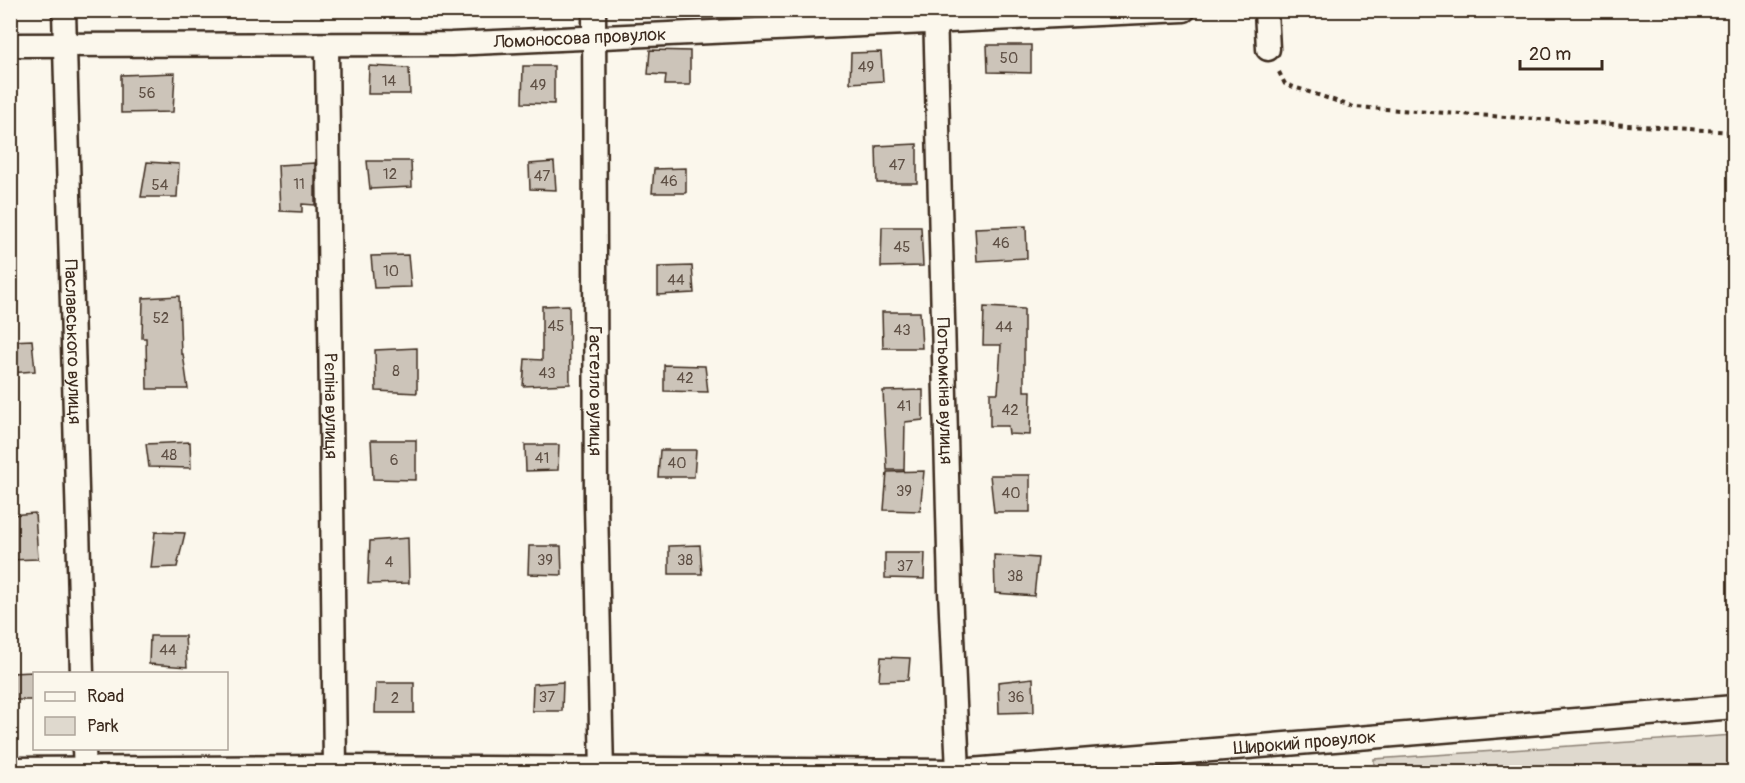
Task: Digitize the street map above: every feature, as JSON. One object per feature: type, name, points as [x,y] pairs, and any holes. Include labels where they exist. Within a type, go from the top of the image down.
[{"type":"street","name":"Паславського вулиця","points":[[64,10],[82,672]]},
{"type":"street","name":"Гастелло вулиця","points":[[594,10],[596,505],[602,771]]},
{"type":"street","name":"Ломоносова провулок","points":[[10,45],[451,44],[935,17],[1184,10]]},
{"type":"street","points":[[1266,10],[1268,49]]},
{"type":"street","name":"Потьомкіна вулиця","points":[[935,17],[950,590],[958,772]]},
{"type":"street","name":"Рєпіна вулиця","points":[[327,46],[335,767]]},
{"type":"street","name":"Широкий провулок","points":[[10,768],[85,763],[602,771],[958,772],[1734,707]]},
{"type":"path","points":[[1268,49],[1285,84],[1354,107],[1734,132]]},
{"type":"green space","points":[[1734,735],[1734,772],[1374,772],[1374,759]]},
{"type":"building","points":[[987,45],[1031,45],[1031,73],[988,72]]},
{"type":"building","points":[[650,50],[690,51],[690,85],[665,85],[666,75],[648,74]]},
{"type":"building","points":[[881,52],[883,81],[850,83],[851,53]]},
{"type":"building","points":[[369,66],[409,68],[410,94],[368,94]]},
{"type":"building","points":[[523,66],[554,66],[554,104],[522,103]]},
{"type":"building","points":[[175,73],[173,112],[121,113],[121,75]]},
{"type":"building","points":[[917,144],[917,183],[877,183],[876,146]]},
{"type":"building","points":[[367,161],[411,161],[412,187],[370,189]]},
{"type":"building","points":[[147,162],[179,164],[177,197],[141,197]]},
{"type":"building","points":[[554,162],[556,190],[530,189],[529,164]]},
{"type":"building","points":[[315,163],[315,205],[302,204],[302,212],[280,211],[278,165]]},
{"type":"building","points":[[686,168],[686,193],[652,193],[654,169]]},
{"type":"building","points":[[1026,226],[1027,258],[977,261],[975,228]]},
{"type":"building","points":[[882,227],[921,227],[923,266],[881,267]]},
{"type":"building","points":[[408,255],[411,287],[374,288],[371,256]]},
{"type":"building","points":[[692,266],[694,293],[658,295],[658,267]]},
{"type":"building","points":[[179,296],[181,354],[183,354],[188,389],[147,389],[146,338],[142,338],[143,298]]},
{"type":"building","points":[[569,305],[570,384],[523,386],[525,359],[542,360],[542,306]]},
{"type":"building","points":[[984,307],[1024,309],[1024,391],[1031,391],[1030,435],[1009,434],[1008,426],[990,426],[990,393],[998,393],[1001,345],[983,345]]},
{"type":"building","points":[[882,312],[920,312],[922,348],[883,348]]},
{"type":"building","points":[[32,340],[35,371],[10,373],[10,341]]},
{"type":"building","points":[[417,348],[417,393],[376,391],[375,350]]},
{"type":"building","points":[[664,365],[705,366],[708,392],[664,391]]},
{"type":"building","points":[[923,390],[923,420],[905,422],[904,470],[887,470],[883,391]]},
{"type":"building","points":[[371,440],[416,440],[416,480],[373,479]]},
{"type":"building","points":[[190,442],[191,468],[149,467],[146,444]]},
{"type":"building","points":[[525,445],[559,445],[558,470],[526,471]]},
{"type":"building","points":[[660,450],[696,450],[694,477],[658,477]]},
{"type":"building","points":[[924,471],[920,511],[884,510],[887,472]]},
{"type":"building","points":[[990,475],[1030,475],[1030,512],[994,512]]},
{"type":"building","points":[[35,513],[38,559],[10,560],[10,515]]},
{"type":"building","points":[[155,532],[185,533],[177,567],[151,568]]},
{"type":"building","points":[[408,538],[409,583],[368,584],[370,541]]},
{"type":"building","points":[[700,545],[702,574],[669,574],[669,546]]},
{"type":"building","points":[[529,546],[561,546],[562,575],[528,574]]},
{"type":"building","points":[[885,553],[925,553],[924,579],[885,578]]},
{"type":"building","points":[[994,555],[1038,558],[1034,596],[995,593]]},
{"type":"building","points":[[150,636],[185,636],[187,667],[149,664]]},
{"type":"building","points":[[881,657],[910,658],[908,680],[879,681]]},
{"type":"building","points":[[33,672],[33,700],[10,700],[10,673]]},
{"type":"building","points":[[1033,678],[1034,712],[999,713],[998,682]]},
{"type":"building","points":[[563,682],[562,711],[532,711],[533,684]]},
{"type":"building","points":[[376,683],[414,683],[414,713],[375,713]]}]
